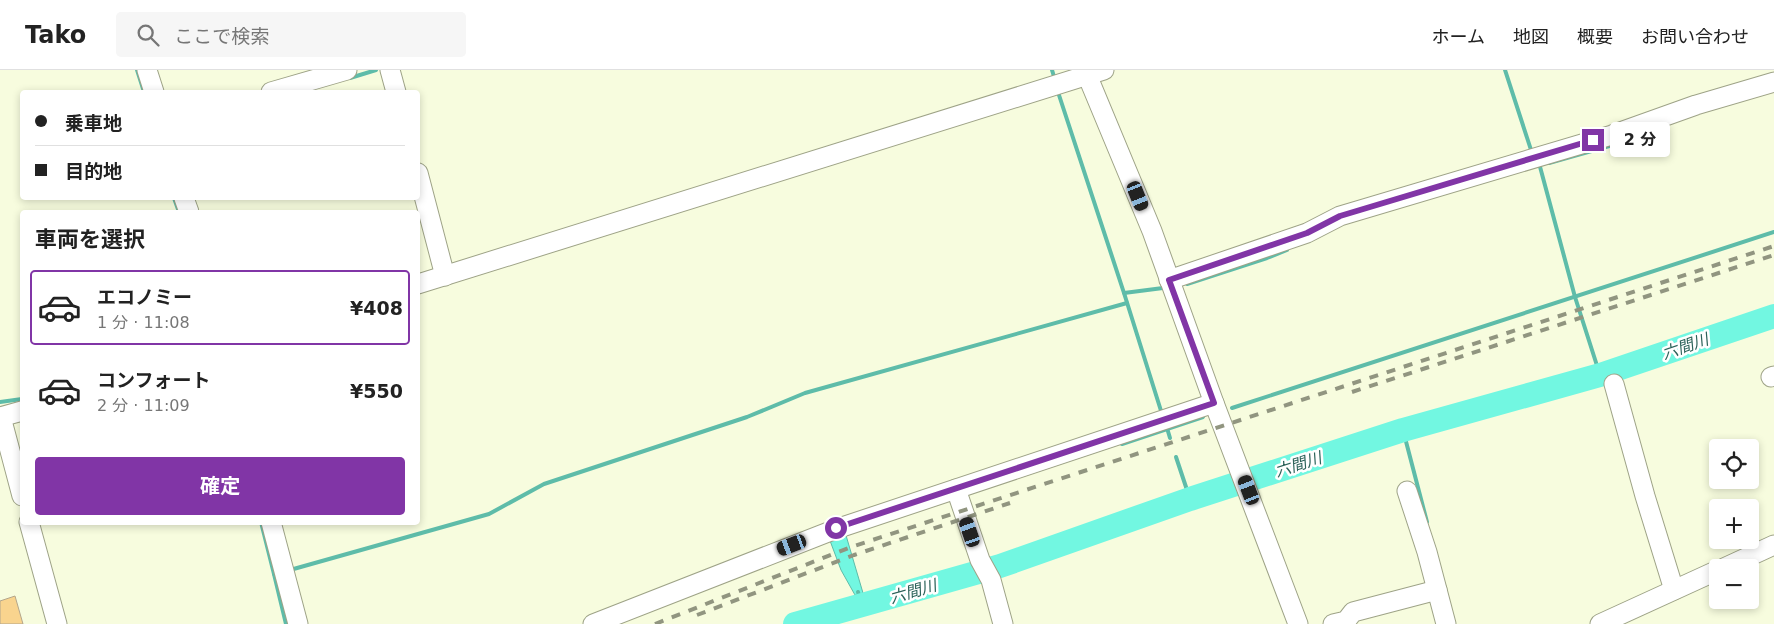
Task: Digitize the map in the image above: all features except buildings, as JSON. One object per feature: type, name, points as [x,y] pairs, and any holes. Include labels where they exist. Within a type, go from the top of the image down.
[{"type":"street","points":[[147,70],[153,90]]},
{"type":"street","points":[[278,90],[347,70]]},
{"type":"street","points":[[390,70],[395,90]]},
{"type":"street","points":[[420,283],[1092,72],[1298,624]]},
{"type":"street","points":[[1169,280],[1307,233],[1340,216],[1612,135],[1696,105],[1774,82]]},
{"type":"street","points":[[420,181],[445,276]]},
{"type":"street","points":[[1614,384],[1645,496],[1674,590]]},
{"type":"street","points":[[592,624],[803,541],[958,495],[1214,403]]},
{"type":"street","points":[[20,412],[1,417],[20,488]]},
{"type":"street","points":[[1407,491],[1427,552],[1446,624]]},
{"type":"street","points":[[958,495],[980,560],[991,580],[1003,624]]},
{"type":"street","points":[[31,525],[57,624]]},
{"type":"street","points":[[272,525],[298,624]]},
{"type":"street","points":[[1744,559],[1774,545]]},
{"type":"street","points":[[1600,624],[1709,574]]},
{"type":"street","points":[[1333,624],[1346,621],[1353,612],[1437,590]]},
{"type":"water","points":[[845,532],[863,593],[855,595],[841,570],[829,538]]},
{"type":"waterway","points":[[137,70],[143,90]]},
{"type":"waterway","points":[[350,78],[376,70]]},
{"type":"waterway","points":[[1052,70],[1055,80]]},
{"type":"waterway","points":[[1505,70],[1532,153]]},
{"type":"waterway","points":[[1057,89],[1124,293]]},
{"type":"waterway","points":[[1549,163],[1620,143],[1628,139]]},
{"type":"waterway","points":[[1539,163],[1575,297],[1600,375]]},
{"type":"waterway","points":[[175,200],[178,210]]},
{"type":"waterway","points":[[1232,408],[1774,232]]},
{"type":"waterway","points":[[1187,284],[1287,250]]},
{"type":"waterway","points":[[1162,414],[1124,293],[1163,288]]},
{"type":"waterway","points":[[290,570],[489,514],[544,484],[747,417],[805,393],[1127,303]]},
{"type":"waterway","name":"六間川","points":[[795,624],[1000,566],[1190,499],[1403,430],[1600,375],[1774,316]]},
{"type":"waterway","points":[[0,402],[20,399]]},
{"type":"waterway","points":[[1122,444],[1203,417]]},
{"type":"waterway","points":[[1167,428],[1170,438]]},
{"type":"waterway","points":[[1403,430],[1427,522]]},
{"type":"waterway","points":[[1176,457],[1190,499]]},
{"type":"waterway","points":[[262,525],[274,574]]},
{"type":"waterway","points":[[278,573],[274,574],[286,624]]},
{"type":"waterway","points":[[858,592],[862,605]]},
{"type":"railway","points":[[655,624],[851,547],[1774,246]]},
{"type":"railway","points":[[1352,392],[1774,255]]},
{"type":"railway","points":[[697,615],[854,555],[1010,503]]},
{"type":"route","points":[[836,528],[1214,403],[1169,280],[1307,233],[1340,216],[1593,140]]}]
